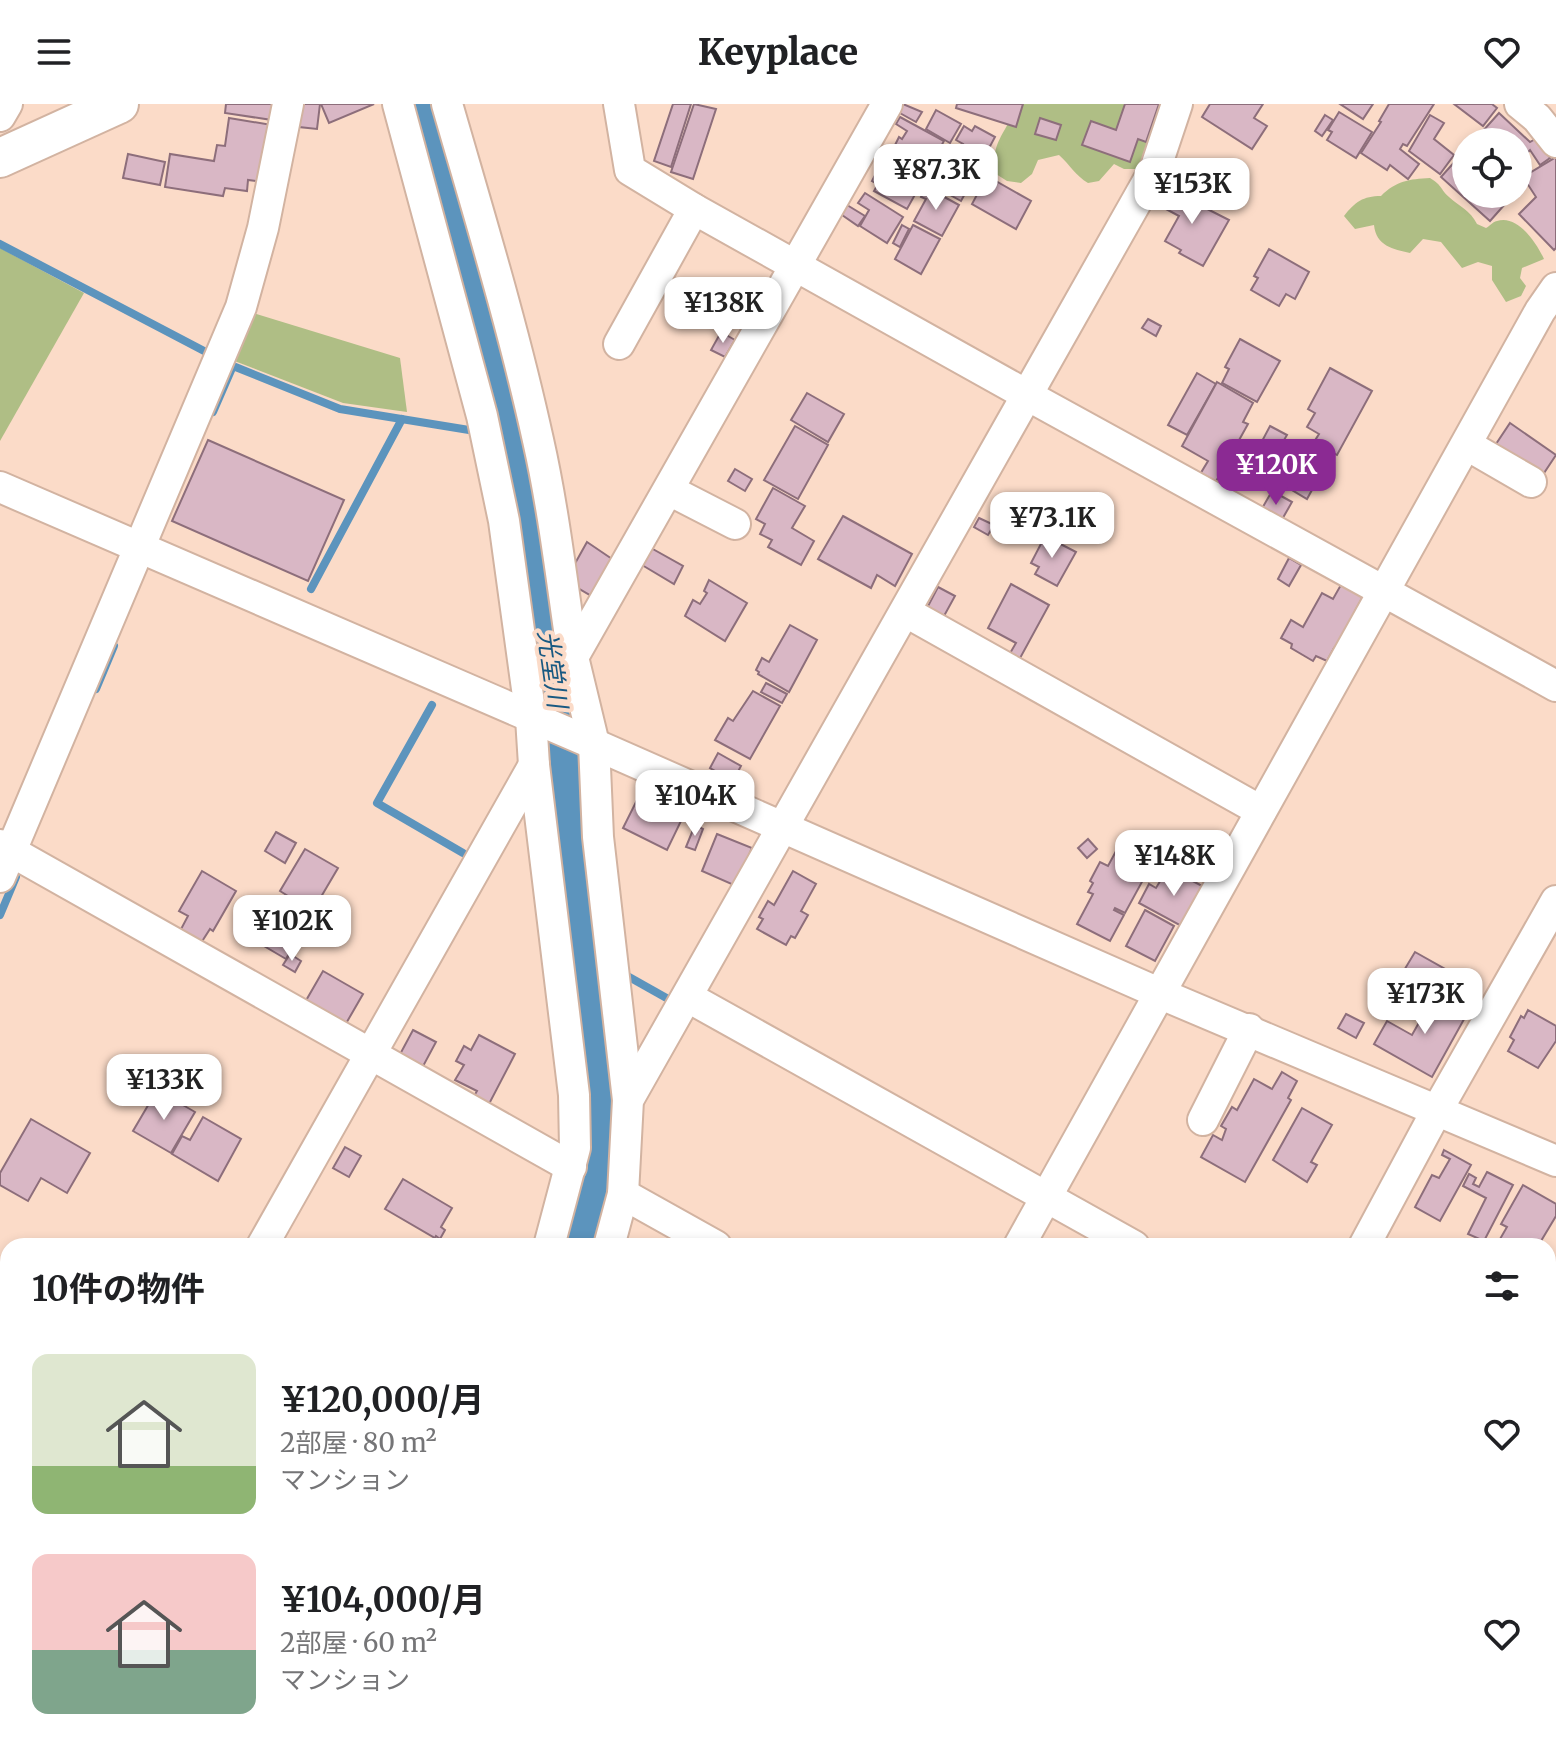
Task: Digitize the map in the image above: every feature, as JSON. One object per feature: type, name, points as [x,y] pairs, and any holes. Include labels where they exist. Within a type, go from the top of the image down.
[{"type":"main road","points":[[0,158],[119,104]]},
{"type":"street","points":[[0,116],[7,104]]},
{"type":"street","points":[[288,104],[263,228],[241,307],[3,858],[571,1167]]},
{"type":"street","points":[[398,104],[482,416],[504,521],[533,719],[534,765],[574,1095],[575,1148],[551,1238]]},
{"type":"street","points":[[447,104],[507,312],[539,441],[589,742],[628,1100],[623,1194],[611,1238]]},
{"type":"street","points":[[619,104],[630,170],[1025,394],[1556,686]]},
{"type":"street","points":[[573,657],[887,104]]},
{"type":"street","points":[[628,1100],[1156,167],[1177,104]]},
{"type":"street","points":[[1520,104],[1537,118],[1556,142]]},
{"type":"street","points":[[619,344],[694,209]]},
{"type":"street","points":[[1024,1238],[1540,311],[1556,288]]},
{"type":"street","points":[[1467,445],[1531,482]]},
{"type":"street","points":[[0,487],[1161,994],[1556,1161]]},
{"type":"street","points":[[669,490],[735,524]]},
{"type":"street","points":[[906,612],[1261,811]]},
{"type":"street","points":[[266,1238],[534,765]]},
{"type":"street","points":[[1368,1238],[1556,901]]},
{"type":"street","points":[[688,997],[1119,1238]]},
{"type":"street","points":[[1203,1120],[1249,1029]]},
{"type":"street","points":[[623,1194],[702,1238]]},
{"type":"green space","points":[[1018,104],[1171,104],[1170,112],[1138,169],[1124,169],[1114,164],[1099,181],[1088,183],[1059,155],[1038,160],[1032,174],[1021,183],[1007,181],[996,174],[994,164],[997,146]]},
{"type":"green space","points":[[1430,178],[1437,183],[1452,199],[1452,208],[1463,208],[1477,224],[1486,228],[1494,222],[1505,220],[1519,226],[1532,239],[1544,259],[1522,268],[1520,278],[1526,286],[1521,296],[1506,302],[1492,280],[1492,266],[1478,262],[1462,268],[1441,242],[1423,239],[1410,253],[1397,250],[1378,238],[1374,225],[1355,229],[1344,216],[1364,199],[1381,196],[1392,187]]},
{"type":"green space","points":[[0,248],[84,293],[0,441]]},
{"type":"green space","points":[[247,311],[400,358],[407,412],[343,403],[232,360]]},
{"type":"building","points":[[226,104],[274,104],[272,120],[225,113]]},
{"type":"building","points":[[301,104],[320,104],[317,129],[299,127]]},
{"type":"building","points":[[321,104],[374,104],[329,123]]},
{"type":"building","points":[[673,104],[691,104],[671,167],[654,161]]},
{"type":"building","points":[[694,104],[716,109],[693,179],[671,172]]},
{"type":"building","points":[[903,104],[922,112],[916,122],[898,112]]},
{"type":"building","points":[[957,104],[1023,104],[1016,127],[956,108]]},
{"type":"building","points":[[1125,104],[1159,104],[1146,142],[1138,139],[1130,162],[1082,145],[1091,121],[1116,130]]},
{"type":"building","points":[[1210,104],[1263,104],[1254,118],[1267,126],[1252,149],[1202,117]]},
{"type":"building","points":[[1340,104],[1373,104],[1363,119]]},
{"type":"building","points":[[1389,104],[1434,104],[1407,146],[1403,144],[1400,149],[1419,164],[1408,179],[1390,165],[1387,170],[1361,153]]},
{"type":"building","points":[[1454,104],[1492,104],[1497,108],[1483,126]]},
{"type":"building","points":[[936,110],[961,124],[950,143],[926,129]]},
{"type":"building","points":[[1339,112],[1372,132],[1356,158],[1327,140],[1332,132],[1328,130]]},
{"type":"building","points":[[1499,113],[1515,128],[1486,128]]},
{"type":"building","points":[[1325,115],[1333,120],[1322,136],[1315,131]]},
{"type":"building","points":[[1430,115],[1444,123],[1434,139],[1452,153],[1452,158],[1440,174],[1409,151]]},
{"type":"building","points":[[900,117],[944,141],[925,175],[897,159],[899,155],[892,151],[899,137],[902,139],[907,131],[896,124]]},
{"type":"building","points":[[229,118],[272,125],[263,182],[248,180],[247,191],[225,188],[223,196],[165,187],[170,154],[214,161],[217,145],[225,146]]},
{"type":"building","points":[[1040,118],[1061,125],[1056,140],[1035,134]]},
{"type":"building","points":[[964,126],[972,131],[975,126],[995,137],[980,165],[958,153],[963,144],[956,140]]},
{"type":"building","points":[[1537,138],[1550,158],[1540,165],[1532,153],[1532,141]]},
{"type":"building","points":[[946,148],[980,167],[961,201],[934,186],[935,183],[931,181],[938,168],[942,170],[947,162],[940,159]]},
{"type":"building","points":[[128,154],[165,162],[160,185],[123,178]]},
{"type":"building","points":[[1556,157],[1554,250],[1519,214],[1525,208],[1532,208],[1536,197],[1532,191],[1532,172]]},
{"type":"building","points":[[883,160],[922,182],[907,209],[874,191],[878,184],[872,181]]},
{"type":"building","points":[[1452,165],[1452,187],[1441,177]]},
{"type":"building","points":[[987,176],[1031,201],[1016,229],[972,204]]},
{"type":"building","points":[[1162,186],[1229,220],[1203,266],[1165,241],[1179,216],[1153,202]]},
{"type":"building","points":[[926,187],[959,205],[942,236],[914,221],[926,199],[921,197]]},
{"type":"building","points":[[865,193],[903,217],[887,243],[860,226],[869,210],[858,203]]},
{"type":"building","points":[[847,205],[865,216],[858,226],[842,215]]},
{"type":"building","points":[[1476,208],[1502,208],[1490,221]]},
{"type":"building","points":[[902,225],[909,229],[900,247],[893,243]]},
{"type":"building","points":[[913,225],[940,239],[921,274],[895,259]]},
{"type":"building","points":[[1269,249],[1309,272],[1295,299],[1286,294],[1279,306],[1251,290],[1258,278],[1254,276]]},
{"type":"building","points":[[1148,319],[1161,326],[1156,336],[1142,328]]},
{"type":"building","points":[[721,332],[735,340],[725,357],[711,350]]},
{"type":"building","points":[[1240,339],[1280,361],[1257,402],[1222,383],[1229,369],[1225,367]]},
{"type":"building","points":[[1330,368],[1372,391],[1337,455],[1314,442],[1319,434],[1307,427],[1315,413],[1308,409]]},
{"type":"building","points":[[1197,373],[1216,384],[1187,435],[1168,425]]},
{"type":"building","points":[[1217,382],[1253,403],[1243,422],[1248,424],[1214,485],[1199,476],[1208,461],[1182,446]]},
{"type":"building","points":[[807,393],[844,414],[828,442],[791,420]]},
{"type":"building","points":[[1510,423],[1556,455],[1542,476],[1496,444]]},
{"type":"building","points":[[795,426],[828,445],[798,499],[764,480]]},
{"type":"building","points":[[1270,426],[1287,435],[1277,452],[1261,443]]},
{"type":"building","points":[[208,440],[344,500],[308,581],[172,521]]},
{"type":"building","points":[[1305,442],[1330,457],[1307,499],[1282,484],[1284,480],[1279,477],[1290,457],[1295,460]]},
{"type":"building","points":[[735,469],[752,479],[745,491],[728,481]]},
{"type":"building","points":[[773,488],[805,506],[792,528],[814,541],[801,565],[768,547],[772,540],[760,534],[765,524],[756,519]]},
{"type":"building","points":[[1272,491],[1292,502],[1280,523],[1260,512]]},
{"type":"building","points":[[843,516],[912,554],[895,586],[877,575],[871,588],[818,559]]},
{"type":"building","points":[[979,518],[994,525],[988,535],[974,527]]},
{"type":"building","points":[[1045,536],[1076,552],[1057,586],[1035,574],[1039,567],[1031,563]]},
{"type":"building","points":[[587,542],[615,561],[595,598],[571,584],[568,576]]},
{"type":"building","points":[[651,548],[683,566],[674,584],[642,565]]},
{"type":"building","points":[[1289,558],[1301,565],[1289,586],[1278,579]]},
{"type":"building","points":[[709,580],[747,603],[725,641],[685,616],[693,600],[700,604],[707,593],[704,591]]},
{"type":"building","points":[[1342,583],[1364,595],[1355,611],[1359,613],[1338,650],[1334,648],[1327,661],[1316,656],[1313,661],[1281,638],[1291,620],[1303,627],[1322,593],[1333,599]]},
{"type":"building","points":[[1011,584],[1049,605],[1019,660],[1009,655],[1016,643],[988,628]]},
{"type":"building","points":[[938,587],[955,596],[944,616],[927,608]]},
{"type":"building","points":[[790,625],[817,640],[789,692],[756,670],[762,658],[769,662]]},
{"type":"building","points":[[766,683],[787,694],[782,703],[761,692]]},
{"type":"building","points":[[753,691],[780,706],[750,759],[715,740],[728,718],[733,721]]},
{"type":"building","points":[[718,753],[741,766],[733,781],[710,768]]},
{"type":"building","points":[[637,800],[681,821],[667,850],[623,828]]},
{"type":"building","points":[[695,825],[703,829],[695,850],[686,847]]},
{"type":"building","points":[[276,832],[296,843],[285,863],[265,851]]},
{"type":"building","points":[[717,834],[752,848],[736,886],[702,871]]},
{"type":"building","points":[[1088,839],[1097,849],[1087,858],[1078,848]]},
{"type":"building","points":[[1122,840],[1155,858],[1125,913],[1115,908],[1124,915],[1110,941],[1077,924],[1093,894],[1088,892],[1093,883],[1090,881],[1100,862],[1108,866]]},
{"type":"building","points":[[305,849],[338,868],[308,919],[283,905],[288,896],[280,891]]},
{"type":"building","points":[[1168,868],[1206,888],[1185,928],[1139,903],[1149,884],[1156,888]]},
{"type":"building","points":[[202,871],[236,891],[213,931],[210,929],[201,943],[180,931],[188,916],[179,911]]},
{"type":"building","points":[[793,871],[816,884],[801,911],[808,915],[795,938],[791,936],[786,945],[757,929],[763,919],[759,917],[768,901],[774,905]]},
{"type":"building","points":[[273,901],[308,921],[286,959],[252,939],[257,928],[254,926]]},
{"type":"building","points":[[1145,910],[1174,926],[1155,961],[1126,946]]},
{"type":"building","points":[[1415,952],[1445,969],[1434,989],[1403,972]]},
{"type":"building","points":[[290,954],[301,961],[295,972],[283,965]]},
{"type":"building","points":[[323,971],[363,994],[344,1027],[304,1004]]},
{"type":"building","points":[[1435,994],[1468,1012],[1432,1077],[1374,1044],[1387,1021],[1412,1035]]},
{"type":"building","points":[[1528,1010],[1556,1026],[1556,1041],[1538,1068],[1508,1051],[1514,1040],[1510,1037],[1521,1016],[1524,1018]]},
{"type":"building","points":[[1346,1014],[1364,1023],[1356,1038],[1338,1028]]},
{"type":"building","points":[[413,1030],[436,1042],[421,1070],[398,1058]]},
{"type":"building","points":[[479,1035],[515,1054],[489,1104],[474,1096],[477,1091],[455,1080],[464,1065],[456,1061],[464,1046],[471,1050]]},
{"type":"building","points":[[1282,1072],[1297,1081],[1288,1098],[1291,1100],[1245,1182],[1201,1157],[1213,1135],[1222,1140],[1226,1129],[1221,1126],[1232,1107],[1237,1110],[1254,1079],[1272,1089]]},
{"type":"building","points":[[157,1090],[195,1112],[171,1153],[133,1131]]},
{"type":"building","points":[[1302,1108],[1332,1125],[1311,1162],[1317,1165],[1307,1182],[1273,1160]]},
{"type":"building","points":[[203,1117],[241,1139],[218,1181],[172,1154],[182,1136],[190,1140]]},
{"type":"building","points":[[31,1119],[90,1153],[67,1193],[41,1178],[28,1201],[0,1185],[0,1173]]},
{"type":"building","points":[[345,1147],[361,1156],[349,1177],[333,1168]]},
{"type":"building","points":[[1444,1150],[1471,1165],[1440,1221],[1415,1207],[1432,1175],[1439,1178],[1450,1159],[1442,1155]]},
{"type":"building","points":[[1487,1172],[1513,1185],[1486,1238],[1468,1234],[1486,1198],[1463,1186],[1469,1174],[1476,1178],[1473,1184],[1479,1187]]},
{"type":"building","points":[[403,1179],[452,1208],[441,1227],[445,1230],[441,1238],[435,1238],[385,1209]]},
{"type":"building","points":[[1523,1185],[1556,1204],[1556,1216],[1543,1238],[1501,1238],[1507,1227],[1501,1224]]},
{"type":"waterway","name":"光堂川","points":[[420,104],[461,242],[507,419],[552,648],[593,1025],[600,1150],[590,1206],[580,1238]]},
{"type":"waterway","points":[[0,244],[206,352]]},
{"type":"waterway","points":[[213,412],[233,366],[340,409],[469,430]]},
{"type":"waterway","points":[[311,589],[402,419]]},
{"type":"waterway","points":[[96,689],[114,646]]},
{"type":"waterway","points":[[432,705],[377,803],[463,853]]},
{"type":"waterway","points":[[0,915],[16,877]]},
{"type":"waterway","points":[[586,953],[606,964]]},
{"type":"waterway","points":[[622,973],[670,1000]]}]
